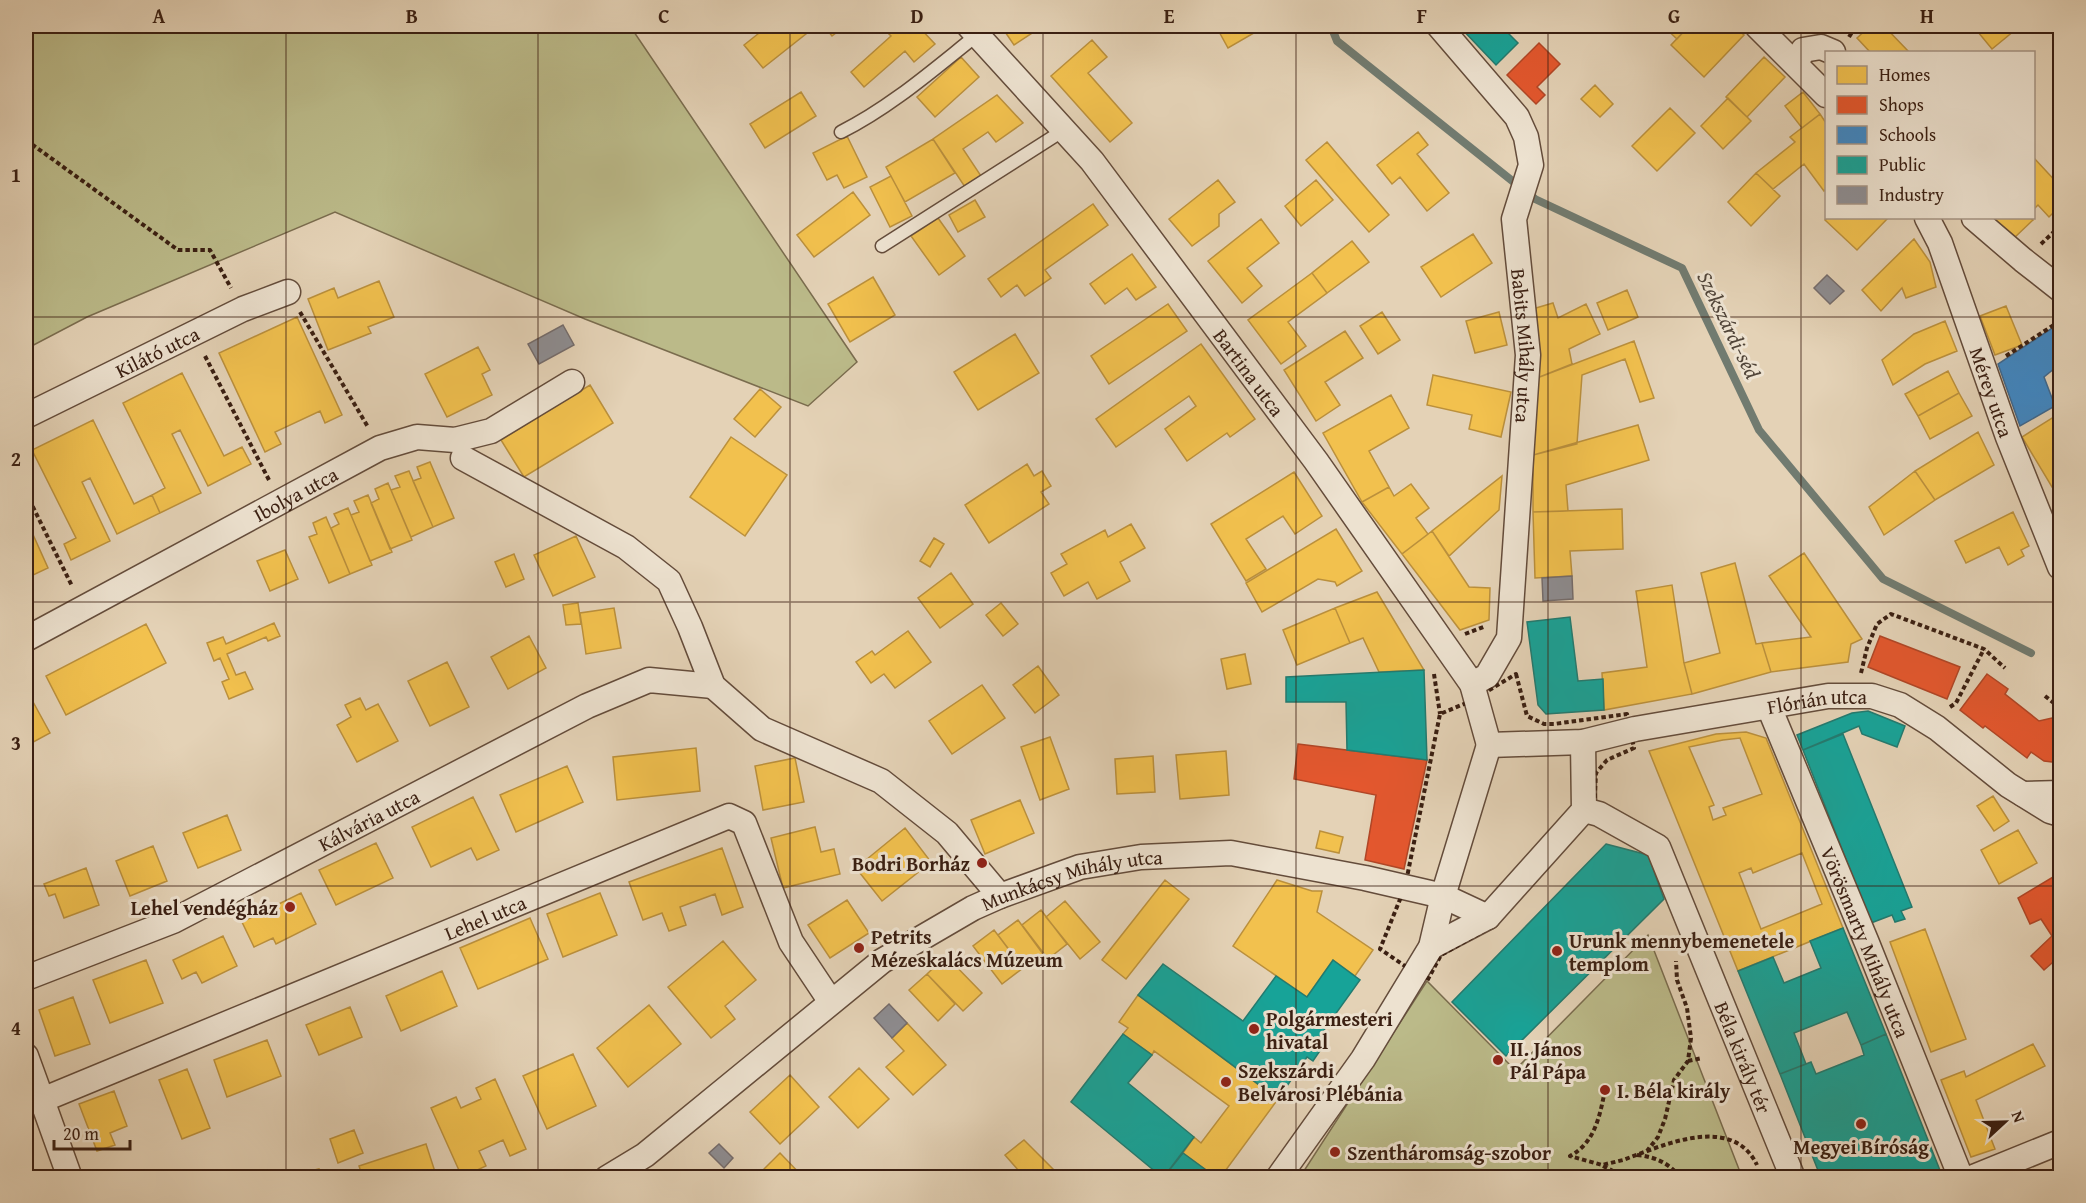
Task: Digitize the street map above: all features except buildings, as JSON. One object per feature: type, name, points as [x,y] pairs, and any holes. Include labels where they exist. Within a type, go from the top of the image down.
[{"type":"street","name":"Babits Mihály utca","points":[[1438,26],[1517,117],[1526,137],[1531,165],[1514,219],[1528,355],[1509,638],[1487,676],[1472,684]]},
{"type":"street","points":[[1757,26],[1825,92]]},
{"type":"street","name":"Bartina utca","points":[[973,30],[1092,161],[1316,461],[1472,684],[1489,745]]},
{"type":"street","points":[[1796,64],[1803,50],[1821,47],[1831,51]]},
{"type":"street","name":"Mérey utca","points":[[1928,219],[1940,243],[2008,436],[2061,567]]},
{"type":"street","points":[[1975,219],[2061,289]]},
{"type":"street","name":"Kilátó utca","points":[[26,416],[243,309],[288,292]]},
{"type":"street","name":"Ibolya utca","points":[[26,639],[380,448],[417,437],[455,440],[491,431],[572,382]]},
{"type":"street","points":[[463,458],[626,547],[669,581],[713,686],[762,729],[881,781],[947,833],[1000,896]]},
{"type":"street","name":"Kálvária utca","points":[[26,978],[173,921],[587,706],[649,680],[713,686]]},
{"type":"street","name":"Flórián utca","points":[[1583,742],[1635,729],[1828,696],[1872,696],[1900,705],[1938,728],[2008,785],[2050,811],[2061,814]]},
{"type":"street","name":"Vörösmarty Mihály utca","points":[[1769,707],[1867,942],[1961,1178]]},
{"type":"street","points":[[1278,1178],[1364,1059],[1431,947],[1443,896],[1489,745],[1583,742],[1584,810],[1488,917],[1431,947]]},
{"type":"street","points":[[2030,798],[2061,793]]},
{"type":"street","name":"Béla király tér","points":[[1584,810],[1599,814],[1658,847],[1793,1178]]},
{"type":"street","name":"Lehel utca","points":[[34,1101],[729,816],[744,823],[791,942],[831,1002]]},
{"type":"street","name":"Munkácsy Mihály utca","points":[[607,1178],[645,1155],[882,961],[973,908],[1080,867],[1141,857],[1231,854],[1365,878],[1443,896]]},
{"type":"street","points":[[1443,896],[1488,917]]},
{"type":"street","points":[[26,1056],[34,1101],[70,1178]]},
{"type":"street","points":[[1971,1178],[2061,1142]]},
{"type":"lane","points":[[842,132],[893,100],[973,30]]},
{"type":"lane","points":[[882,246],[1064,130]]},
{"type":"lane","points":[[2030,798],[2061,828]]},
{"type":"path","points":[[26,140],[178,250],[210,250],[243,309]]},
{"type":"path","points":[[288,292],[380,448]]},
{"type":"path","points":[[1985,369],[2061,321]]},
{"type":"path","points":[[194,333],[280,503]]},
{"type":"path","points":[[26,493],[83,608]]},
{"type":"path","points":[[1858,695],[1867,648],[1877,624],[1891,614],[1984,649],[2005,668]]},
{"type":"path","points":[[1938,728],[1950,707],[1956,703],[1984,649]]},
{"type":"path","points":[[2045,696],[2061,708]]},
{"type":"path","points":[[1647,1151],[1662,1128],[1674,1080],[1688,1060],[1691,1038],[1687,1008],[1677,980],[1676,960],[1701,951]]},
{"type":"path","points":[[1688,1060],[1702,1058]]},
{"type":"path","points":[[1605,1090],[1599,1122],[1581,1150],[1570,1156],[1602,1166],[1613,1171],[1620,1178]]},
{"type":"path","points":[[1602,1166],[1686,1137],[1708,1136],[1728,1139],[1740,1145],[1757,1165]]},
{"type":"path","points":[[1637,1155],[1652,1157],[1672,1167],[1681,1178]]},
{"type":"shaded area","points":[[26,26],[630,26],[857,362],[808,406],[585,319],[335,212],[87,317],[26,349]]},
{"type":"shaded area","points":[[1648,935],[1742,1177],[1300,1177],[1427,981],[1515,1070]]},
{"type":"waterway","name":"Szekszárdi-séd","points":[[1331,26],[1337,41],[1535,199],[1682,268],[1759,430],[1883,579],[2031,653]]},
{"type":"place","name":"Bodri Borház","points":[[982,863]]},
{"type":"place","name":"Lehel vendégház","points":[[290,907]]},
{"type":"place","name":"Petrits Mézeskalács Múzeum","points":[[859,948]]},
{"type":"place","name":"Urunk mennybemenetele templom","points":[[1557,951]]},
{"type":"place","name":"Polgármesteri hivatal","points":[[1254,1029]]},
{"type":"place","name":"II. János Pál Pápa","points":[[1498,1060]]},
{"type":"place","name":"Szekszárdi Belvárosi Plébánia","points":[[1226,1082]]},
{"type":"place","name":"I. Béla király","points":[[1605,1090]]},
{"type":"place","name":"Megyei Bíróság","points":[[1861,1124]]},
{"type":"place","name":"Szentháromság-szobor","points":[[1335,1152]]}]
